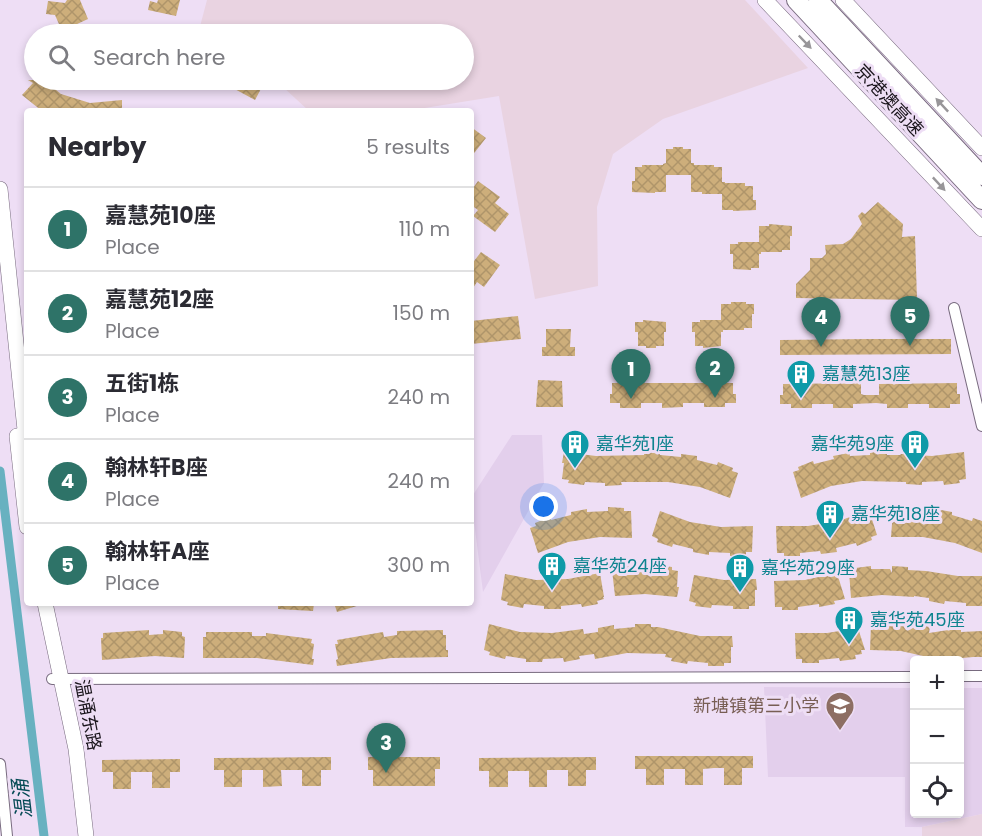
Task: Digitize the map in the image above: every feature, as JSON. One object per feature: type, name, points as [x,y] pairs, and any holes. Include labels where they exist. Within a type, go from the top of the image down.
[{"type":"highway","name":"京港澳高速","points":[[796,0],[982,200]]},
{"type":"highway","name":"京港澳高速","points":[[818,0],[982,176]]},
{"type":"street","points":[[765,0],[982,230]]},
{"type":"street","points":[[843,0],[982,148]]},
{"type":"street","points":[[0,189],[24,420]]},
{"type":"street","points":[[0,275],[24,499]]},
{"type":"street","points":[[954,308],[982,426]]},
{"type":"street","name":"温涌东路","points":[[38,606],[76,749],[86,836]]},
{"type":"street","name":"温涌东路","points":[[45,606],[68,753],[76,836]]},
{"type":"street","points":[[56,679],[910,676]]},
{"type":"street","points":[[964,676],[982,676]]},
{"type":"street","points":[[0,764],[7,836]]},
{"type":"shaded area","points":[[207,0],[745,0],[808,68],[663,119],[613,154],[597,207],[598,286],[535,299],[499,96],[425,108],[306,108],[286,90],[474,90],[474,24],[201,24]]},
{"type":"shaded area","points":[[512,435],[542,435],[544,483],[483,592],[474,522],[474,493]]},
{"type":"shaded area","name":"新塘镇第三小学","points":[[764,687],[910,688],[910,818],[964,818],[922,827],[905,827],[905,777],[768,777]]},
{"type":"shaded area","name":"新塘镇第三小学","points":[[964,688],[982,688],[982,814],[964,818]]},
{"type":"shaded area","points":[[982,814],[982,836],[922,836],[922,827]]},
{"type":"building","points":[[67,0],[80,0],[88,19],[77,24],[59,24],[55,15],[46,14],[48,1],[65,3]]},
{"type":"building","points":[[158,0],[180,0],[176,16],[148,10],[150,1],[157,3]]},
{"type":"building","points":[[27,90],[56,90],[61,94],[90,103],[122,100],[122,108],[38,108],[22,95]]},
{"type":"building","points":[[236,90],[260,90],[255,100]]},
{"type":"building","points":[[474,129],[486,138],[474,153]]},
{"type":"building","points":[[673,147],[691,149],[691,163],[694,165],[722,167],[722,182],[745,183],[745,186],[753,186],[756,210],[722,210],[722,194],[691,192],[691,175],[666,175],[666,192],[632,192],[635,167],[663,165],[666,163],[666,149],[673,149]]},
{"type":"building","points":[[478,181],[500,197],[495,203],[509,214],[495,232],[474,217],[478,210],[474,207],[474,187]]},
{"type":"building","points":[[878,202],[903,224],[902,237],[915,236],[917,300],[796,298],[796,284],[810,270],[810,258],[822,258],[826,254],[825,245],[843,244],[851,239],[862,224],[858,216],[862,212],[865,214]]},
{"type":"building","points":[[769,224],[792,226],[790,250],[761,252],[759,268],[733,269],[730,244],[759,242],[759,226],[769,226]]},
{"type":"building","points":[[481,252],[500,265],[484,287],[477,282],[474,286],[474,261]]},
{"type":"building","points":[[731,302],[754,304],[752,328],[723,330],[721,346],[703,348],[703,346],[695,346],[692,322],[721,320],[721,304],[731,304]]},
{"type":"building","points":[[518,316],[521,339],[474,344],[474,321]]},
{"type":"building","points":[[643,320],[666,322],[664,346],[646,348],[646,346],[638,346],[635,322],[643,322]]},
{"type":"building","points":[[546,329],[571,329],[570,347],[575,347],[575,356],[542,356],[542,347],[546,347]]},
{"type":"building","points":[[951,339],[951,354],[780,355],[780,340]]},
{"type":"building","points":[[538,380],[562,381],[563,407],[536,407]]},
{"type":"building","points":[[612,383],[733,383],[736,403],[725,403],[725,407],[704,407],[704,403],[683,403],[683,407],[662,408],[662,403],[641,403],[641,408],[620,408],[620,403],[610,403]]},
{"type":"building","points":[[861,383],[861,394],[879,395],[879,384],[957,383],[960,404],[950,404],[950,408],[929,408],[929,404],[908,404],[908,408],[887,408],[887,404],[876,403],[853,404],[853,408],[833,408],[833,404],[812,404],[812,408],[791,408],[791,404],[780,404],[783,384]]},
{"type":"building","points":[[870,451],[887,452],[887,455],[932,456],[964,452],[966,479],[959,480],[960,483],[944,485],[943,481],[922,482],[922,485],[906,484],[906,482],[862,481],[831,486],[801,498],[793,472],[799,470],[798,467],[813,461],[814,464],[834,459],[833,456],[849,453],[850,456],[870,455]]},
{"type":"building","points":[[564,452],[596,456],[644,455],[644,452],[660,452],[660,455],[681,457],[681,454],[697,456],[697,460],[717,465],[718,462],[733,468],[732,471],[738,473],[730,498],[700,487],[668,482],[621,482],[622,485],[605,486],[605,483],[585,482],[584,485],[568,483],[569,480],[562,479]]},
{"type":"building","points":[[608,507],[631,511],[632,538],[600,537],[568,542],[538,553],[530,528],[536,526],[535,523],[550,517],[551,520],[571,515],[571,512],[587,509],[587,512],[608,511]]},
{"type":"building","points":[[915,507],[915,511],[936,512],[936,509],[952,512],[952,515],[972,521],[973,518],[982,521],[982,553],[955,543],[923,537],[891,537],[893,511],[899,511],[899,508]]},
{"type":"building","points":[[869,510],[877,535],[871,537],[872,540],[857,546],[856,543],[836,548],[837,552],[800,553],[800,556],[784,556],[784,553],[777,553],[776,526],[808,526],[839,521]]},
{"type":"building","points":[[660,511],[690,522],[721,527],[753,526],[752,552],[746,552],[746,556],[709,552],[709,555],[693,552],[693,549],[673,544],[672,547],[657,542],[658,539],[652,536]]},
{"type":"building","points":[[635,565],[635,568],[656,568],[656,565],[672,567],[672,570],[678,571],[677,597],[645,594],[615,596],[612,570],[619,569],[619,566]]},
{"type":"building","points":[[871,566],[871,569],[890,569],[892,573],[892,566],[958,576],[982,576],[982,606],[966,606],[966,603],[945,601],[944,604],[929,601],[929,598],[914,596],[882,595],[851,598],[849,571]]},
{"type":"building","points":[[600,573],[604,599],[597,601],[598,604],[544,609],[544,606],[524,604],[523,608],[507,605],[508,602],[501,600],[505,574],[536,580],[568,579]]},
{"type":"building","points":[[837,573],[845,599],[834,601],[835,604],[819,607],[819,604],[798,607],[798,610],[782,610],[782,607],[775,607],[774,581],[805,580]]},
{"type":"building","points":[[694,575],[724,580],[756,579],[755,606],[749,606],[749,609],[733,609],[733,606],[712,605],[711,608],[695,606],[696,603],[689,601]]},
{"type":"building","points":[[278,606],[314,606],[313,611],[278,609]]},
{"type":"building","points":[[335,606],[357,606],[337,612]]},
{"type":"building","points":[[877,621],[893,621],[893,624],[914,627],[915,624],[930,627],[929,633],[961,628],[961,632],[982,631],[982,657],[923,656],[901,651],[870,650],[871,624],[877,624]]},
{"type":"building","points":[[489,624],[520,632],[552,633],[583,629],[584,634],[598,632],[598,628],[614,625],[614,629],[635,627],[635,624],[651,624],[651,627],[700,636],[732,636],[731,663],[724,663],[724,666],[708,666],[708,663],[688,661],[687,664],[671,661],[672,658],[665,657],[666,654],[627,653],[595,659],[594,654],[579,656],[580,659],[564,662],[563,658],[543,659],[542,662],[526,662],[526,659],[506,656],[505,659],[489,655],[490,652],[484,650]]},
{"type":"building","points":[[858,628],[865,650],[861,650],[862,654],[855,655],[856,659],[840,661],[839,658],[819,660],[819,663],[802,663],[802,659],[796,659],[795,633],[827,633]]},
{"type":"building","points":[[149,630],[149,635],[163,634],[163,630],[182,632],[182,636],[185,637],[184,658],[155,656],[102,660],[101,638],[103,638],[103,633]]},
{"type":"building","points":[[443,630],[443,635],[446,635],[448,657],[391,658],[337,666],[335,644],[338,644],[337,640],[383,632],[384,637],[397,635],[397,631]]},
{"type":"building","points":[[206,632],[252,632],[252,636],[266,636],[266,633],[312,639],[311,643],[314,644],[313,665],[257,658],[203,658],[203,637],[206,637]]},
{"type":"building","points":[[635,756],[753,756],[753,768],[742,768],[742,785],[724,785],[724,768],[714,768],[703,769],[703,785],[685,785],[685,769],[664,769],[664,785],[646,785],[646,769],[635,769]]},
{"type":"building","points":[[331,757],[331,770],[321,770],[321,786],[302,786],[302,770],[281,770],[282,786],[263,787],[263,770],[242,770],[242,787],[224,787],[224,770],[214,770],[214,758]]},
{"type":"building","points":[[368,757],[440,757],[440,769],[435,769],[435,786],[373,786],[373,770],[368,770]]},
{"type":"building","points":[[596,757],[596,770],[586,770],[586,786],[568,786],[568,770],[547,770],[547,787],[529,787],[529,771],[508,771],[508,787],[489,787],[489,771],[479,771],[479,758]]},
{"type":"building","points":[[180,759],[180,772],[170,772],[170,788],[152,788],[152,772],[131,772],[131,789],[113,789],[113,772],[102,772],[102,760]]},
{"type":"waterway","name":"温涌","points":[[0,471],[44,836]]},
{"type":"place","name":"翰林轩A座","points":[[910,346]]},
{"type":"place","name":"翰林轩B座","points":[[821,347]]},
{"type":"place","name":"嘉慧苑12座","points":[[715,398]]},
{"type":"place","name":"嘉慧苑10座","points":[[631,399]]},
{"type":"place","name":"嘉慧苑13座","points":[[801,400]]},
{"type":"place","name":"嘉华苑1座","points":[[575,470]]},
{"type":"place","name":"嘉华苑9座","points":[[915,470]]},
{"type":"place","name":"嘉华苑18座","points":[[830,540]]},
{"type":"place","name":"嘉华苑24座","points":[[552,592]]},
{"type":"place","name":"嘉华苑29座","points":[[740,594]]},
{"type":"place","name":"嘉华苑45座","points":[[849,646]]},
{"type":"place","name":"新塘镇第三小学","points":[[840,732]]},
{"type":"place","name":"五街1栋","points":[[386,773]]}]
